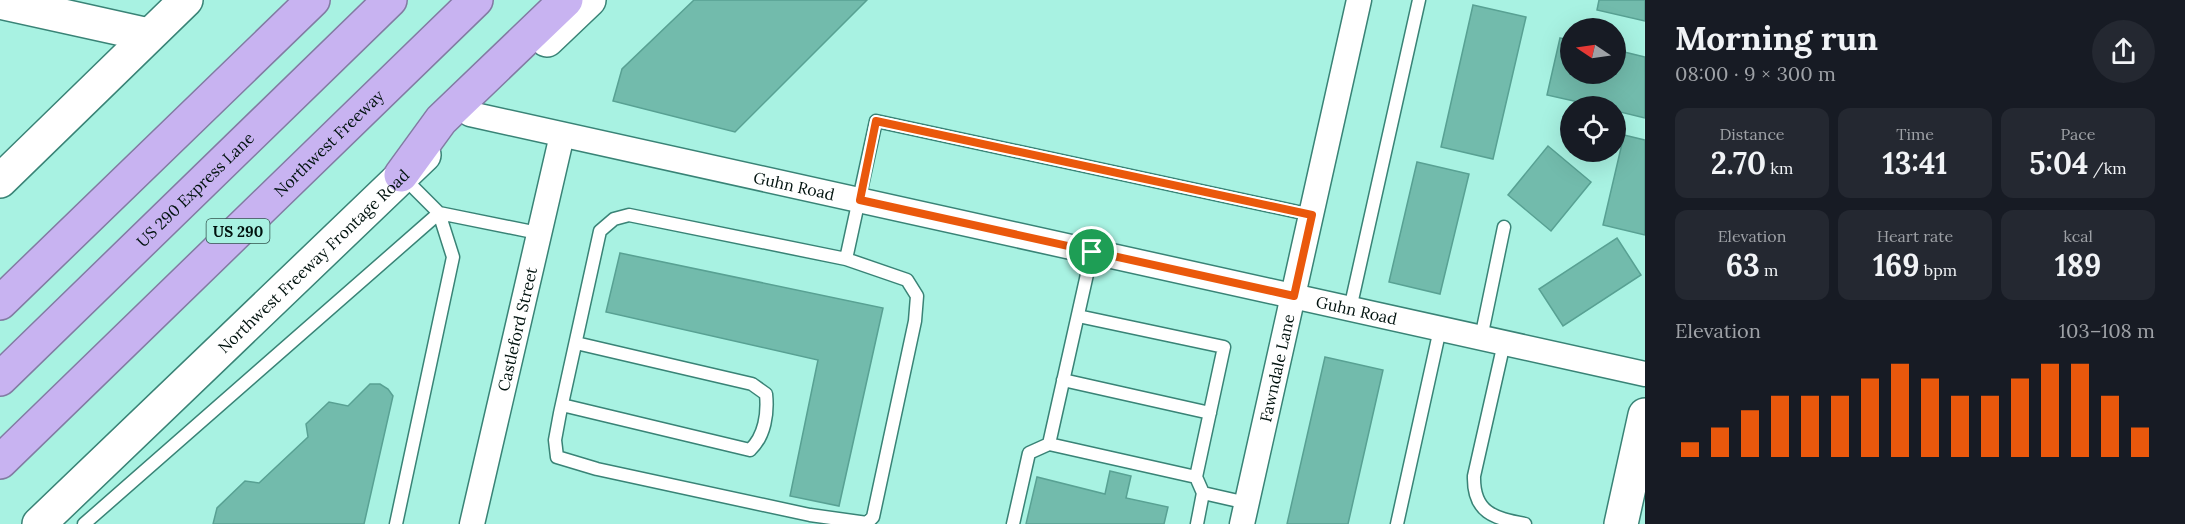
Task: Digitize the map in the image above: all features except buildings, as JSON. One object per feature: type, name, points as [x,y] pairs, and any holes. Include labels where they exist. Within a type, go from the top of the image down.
[{"type":"highway","points":[[0,303],[313,0]]},
{"type":"highway","name":"US 290 Express Lane","points":[[0,378],[390,0]]},
{"type":"highway","name":"Northwest Freeway","points":[[0,462],[476,0]]},
{"type":"highway","points":[[401,175],[441,120],[566,0]]},
{"type":"main road","points":[[0,181],[186,0]]},
{"type":"main road","name":"Northwest Freeway Frontage Road","points":[[39,524],[81,509],[401,175],[470,114],[589,0]]},
{"type":"main road","points":[[0,2],[149,35]]},
{"type":"main road","points":[[1618,523],[1645,415]]},
{"type":"street","name":"Fawndale Lane","points":[[1245,513],[1359,0]]},
{"type":"street","name":"Guhn Road","points":[[470,114],[1645,374]]},
{"type":"street","name":"Castleford Street","points":[[472,524],[562,135]]},
{"type":"lane","points":[[1350,309],[1419,0]]},
{"type":"lane","points":[[846,259],[876,121],[1312,215]]},
{"type":"lane","points":[[396,524],[453,257],[440,213],[401,175]]},
{"type":"lane","points":[[440,213],[538,233]]},
{"type":"lane","points":[[81,509],[440,213]]},
{"type":"lane","points":[[629,215],[846,259],[907,280],[917,296],[915,321],[876,506],[873,517],[867,523],[819,517],[570,463],[558,457],[555,440],[600,231],[614,219],[629,215]]},
{"type":"lane","points":[[1504,227],[1473,492],[1487,513],[1525,524]]},
{"type":"lane","points":[[1049,444],[1092,252]]},
{"type":"lane","points":[[1078,316],[1224,347],[1196,477],[1203,493],[1197,524]]},
{"type":"lane","points":[[1397,524],[1440,329]]},
{"type":"lane","points":[[562,405],[750,450],[757,444],[768,413],[766,394],[752,384],[576,343]]},
{"type":"lane","points":[[1063,381],[1210,413]]},
{"type":"lane","points":[[1013,524],[1029,453],[1049,444],[1196,477]]},
{"type":"lane","points":[[1203,493],[1245,513]]},
{"type":"route","points":[[876,121],[1312,215],[1294,296],[1092,252],[860,200],[876,121]]}]
